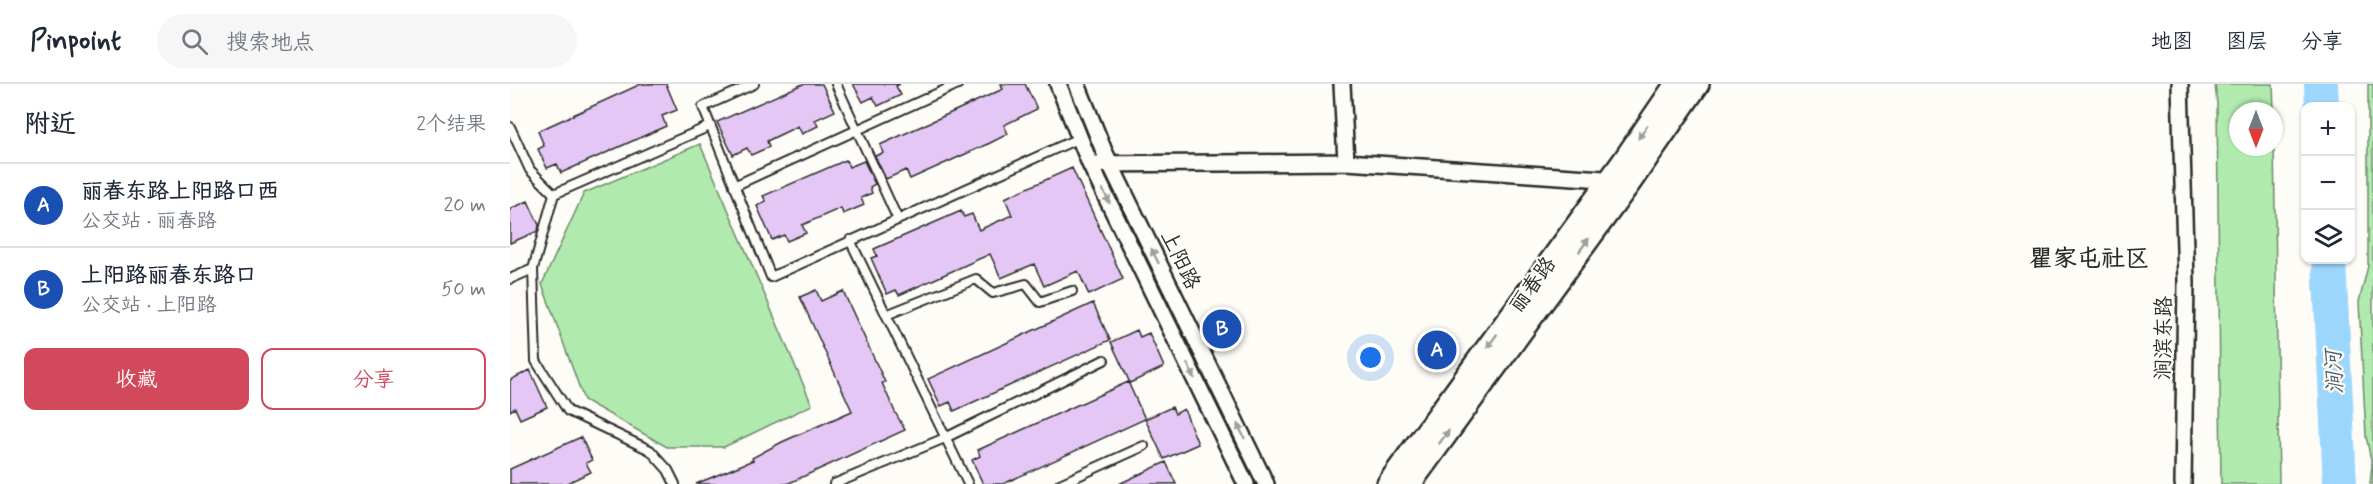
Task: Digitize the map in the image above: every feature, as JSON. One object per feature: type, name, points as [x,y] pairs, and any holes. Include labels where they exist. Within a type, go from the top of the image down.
[{"type":"main road","name":"丽春路","points":[[1410,484],[1620,180],[1676,84]]},
{"type":"main road","name":"丽春路","points":[[1388,484],[1620,180],[1698,84]]},
{"type":"street","name":"上阳路","points":[[1058,84],[1090,164],[1246,484]]},
{"type":"street","name":"上阳路","points":[[1077,84],[1110,164],[1266,484]]},
{"type":"street","points":[[1342,84],[1346,162]]},
{"type":"street","name":"涧滨东路","points":[[2180,84],[2186,282],[2183,484]]},
{"type":"street","points":[[1090,164],[1346,162],[1620,180]]},
{"type":"lane","points":[[754,84],[703,107],[771,277],[1079,138]]},
{"type":"lane","points":[[836,84],[898,220]]},
{"type":"lane","points":[[734,186],[958,84]]},
{"type":"lane","points":[[554,194],[710,126]]},
{"type":"lane","points":[[510,127],[530,170],[554,194]]},
{"type":"lane","points":[[554,194],[533,269],[536,361],[568,411],[650,450],[668,470],[675,484]]},
{"type":"lane","points":[[850,240],[968,484]]},
{"type":"lane","points":[[510,279],[533,269]]},
{"type":"lane","points":[[886,315],[976,279],[993,293],[1026,284],[1040,302],[1072,291]]},
{"type":"lane","points":[[834,484],[945,438],[1104,360]]},
{"type":"lane","points":[[1060,484],[1144,446]]},
{"type":"green space","points":[[2215,84],[2273,84],[2274,102],[2229,102],[2229,156],[2274,156],[2279,484],[2221,484]]},
{"type":"green space","points":[[2368,84],[2373,84],[2373,484],[2370,484],[2372,465],[2366,436],[2359,302],[2368,266]]},
{"type":"green space","points":[[700,144],[812,405],[724,447],[667,447],[584,400],[542,284],[584,193]]},
{"type":"building","points":[[641,84],[666,84],[677,110],[662,116],[666,126],[561,173],[557,164],[547,168],[538,149],[544,146],[538,131]]},
{"type":"building","points":[[803,84],[822,84],[835,111],[815,120],[818,126],[802,134],[798,126],[767,141],[769,147],[751,155],[747,148],[733,155],[717,122]]},
{"type":"building","points":[[853,84],[900,84],[896,86],[901,95],[878,106],[873,97],[863,102]]},
{"type":"building","points":[[1001,84],[1025,84],[1037,109],[1004,125],[1008,134],[990,143],[910,179],[906,170],[886,179],[875,156],[883,153],[880,145],[1003,89]]},
{"type":"building","points":[[846,160],[849,167],[864,161],[875,184],[870,187],[872,193],[861,198],[864,205],[843,214],[841,208],[802,225],[806,233],[787,241],[784,235],[772,240],[757,206],[766,201],[763,196]]},
{"type":"building","points":[[1072,168],[1123,279],[1089,295],[1078,271],[1044,286],[1034,264],[1001,278],[990,254],[899,295],[896,290],[887,294],[871,258],[877,256],[874,249],[961,211],[964,217],[972,214],[979,230],[1012,215],[1005,198]]},
{"type":"building","points":[[528,201],[539,225],[538,231],[510,243],[510,209]]},
{"type":"building","points":[[816,290],[821,301],[843,291],[885,382],[882,383],[905,430],[787,484],[696,484],[753,460],[752,458],[782,442],[852,411],[800,297]]},
{"type":"building","points":[[1093,303],[1110,340],[954,411],[950,402],[941,406],[928,379]]},
{"type":"building","points":[[1137,330],[1140,337],[1149,333],[1164,367],[1130,383],[1111,342]]},
{"type":"building","points":[[530,370],[547,407],[520,419],[515,408],[510,411],[510,380]]},
{"type":"building","points":[[1128,382],[1145,419],[1003,484],[983,484],[972,460],[980,456],[978,450]]},
{"type":"building","points":[[1172,407],[1175,414],[1184,409],[1198,444],[1164,459],[1145,419]]},
{"type":"building","points":[[581,437],[592,460],[586,463],[591,472],[565,484],[510,484],[510,469]]},
{"type":"building","points":[[1166,462],[1176,484],[1119,484]]},
{"type":"waterway","name":"涧河","points":[[2321,84],[2322,102]]},
{"type":"waterway","name":"涧河","points":[[2329,264],[2340,484]]},
{"type":"place","name":"上阳路丽春东路口","points":[[1222,329]]},
{"type":"place","name":"丽春东路上阳路口西","points":[[1437,350]]},
{"type":"district","name":"瞿家屯社区","points":[[2089,259]]}]
